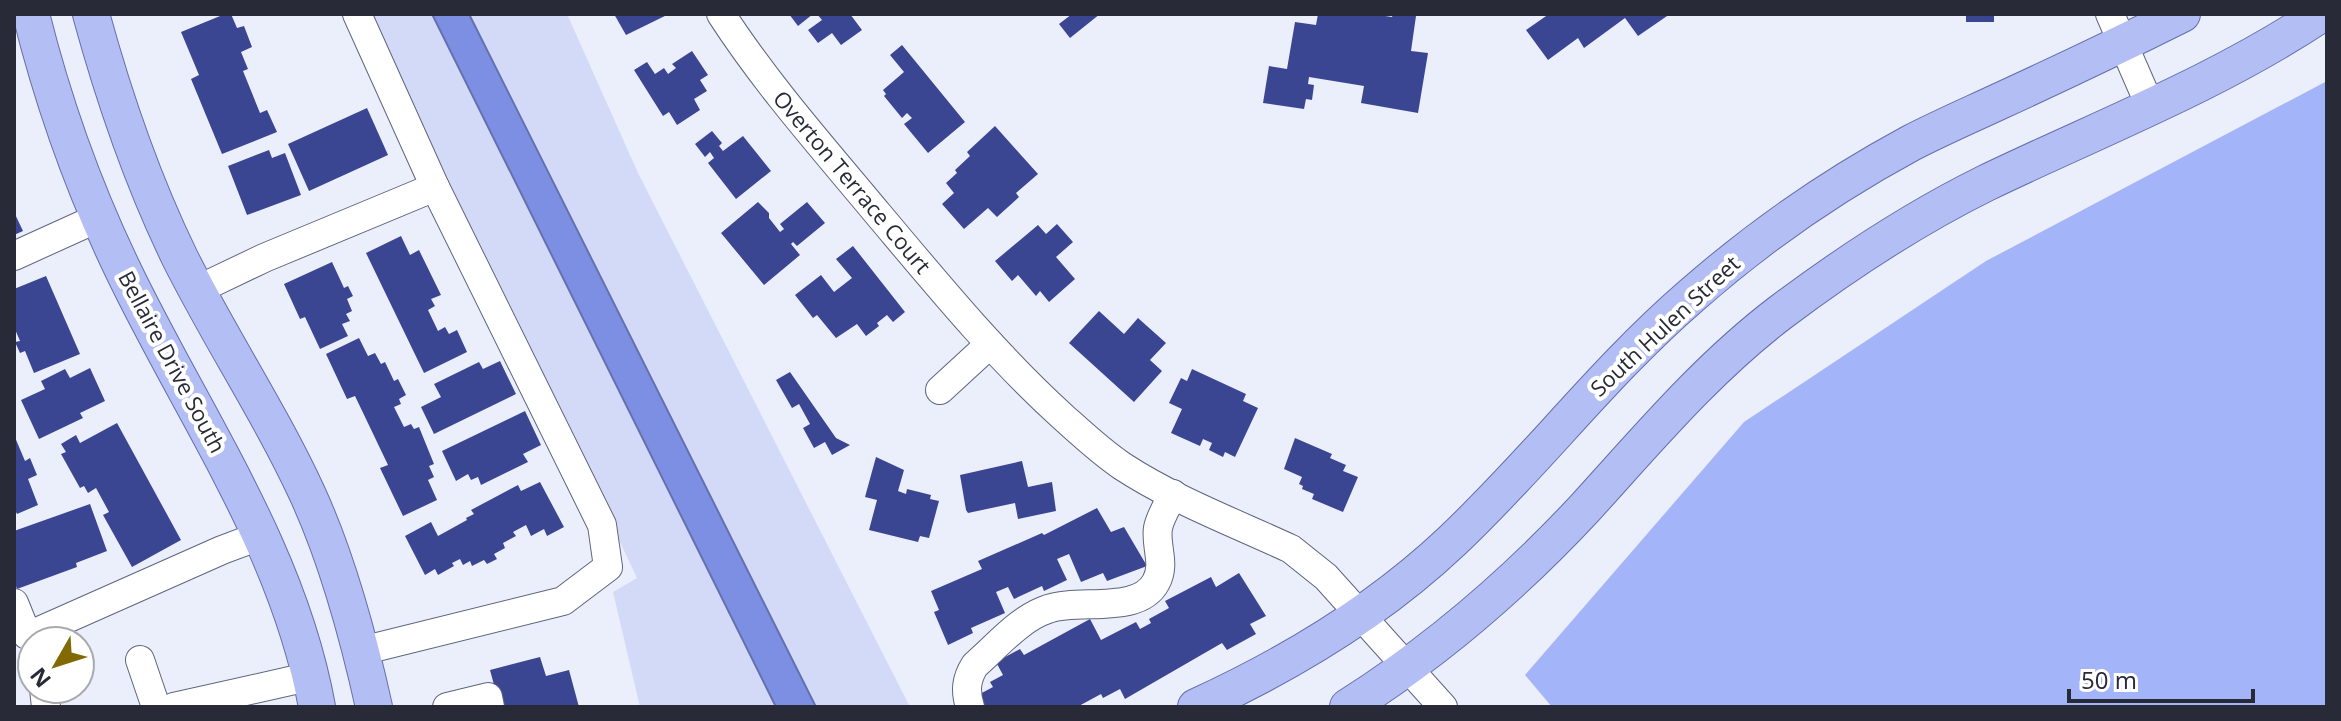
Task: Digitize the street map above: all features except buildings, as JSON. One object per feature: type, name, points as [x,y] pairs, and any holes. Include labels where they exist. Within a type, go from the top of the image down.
[{"type":"main road","name":"Bellaire Drive South","points":[[31,14],[57,105],[100,217],[124,271],[262,535],[314,692]]},
{"type":"main road","points":[[91,14],[124,125],[150,193],[197,290],[308,496],[361,651],[374,707]]},
{"type":"main road","name":"South Hulen Street","points":[[1196,707],[1276,667],[1359,615],[1449,544],[1497,497],[1597,388],[1691,296],[1789,218],[1914,142],[2117,28],[2182,14]]},
{"type":"main road","points":[[1348,707],[1406,668],[1504,588],[1583,509],[1690,392],[1777,315],[1876,245],[1927,214],[1984,184],[2151,108],[2265,48],[2321,14]]},
{"type":"main road","points":[[100,217],[150,193]]},
{"type":"main road","points":[[275,568],[329,550]]},
{"type":"street","points":[[357,14],[435,187],[602,525],[608,567],[563,601],[361,651]]},
{"type":"street","name":"Overton Terrace Court","points":[[721,14],[780,96],[990,344],[1032,389],[1124,467],[1173,494],[1291,549],[1326,577],[1443,707]]},
{"type":"street","points":[[2117,28],[2151,108]]},
{"type":"street","points":[[197,290],[264,258],[435,187]]},
{"type":"street","points":[[14,256],[100,217]]},
{"type":"street","points":[[940,390],[990,344]]},
{"type":"street","points":[[970,707],[966,688],[975,665],[1033,616],[1061,606],[1123,602],[1148,593],[1156,583],[1160,570],[1158,526],[1173,494]]},
{"type":"street","points":[[56,625],[262,535]]},
{"type":"street","points":[[14,603],[24,625]]},
{"type":"street","points":[[140,660],[156,707]]},
{"type":"street","points":[[174,707],[314,692]]},
{"type":"street","points":[[447,707],[488,697],[490,707]]},
{"type":"shaded area","points":[[370,14],[567,14],[638,173],[910,707],[640,707],[613,592],[637,578]]},
{"type":"shaded area","points":[[432,14],[469,14],[816,707],[776,707]]},
{"type":"shaded area","points":[[2327,81],[2327,707],[1552,707],[1525,675],[1744,422],[1986,261]]}]
